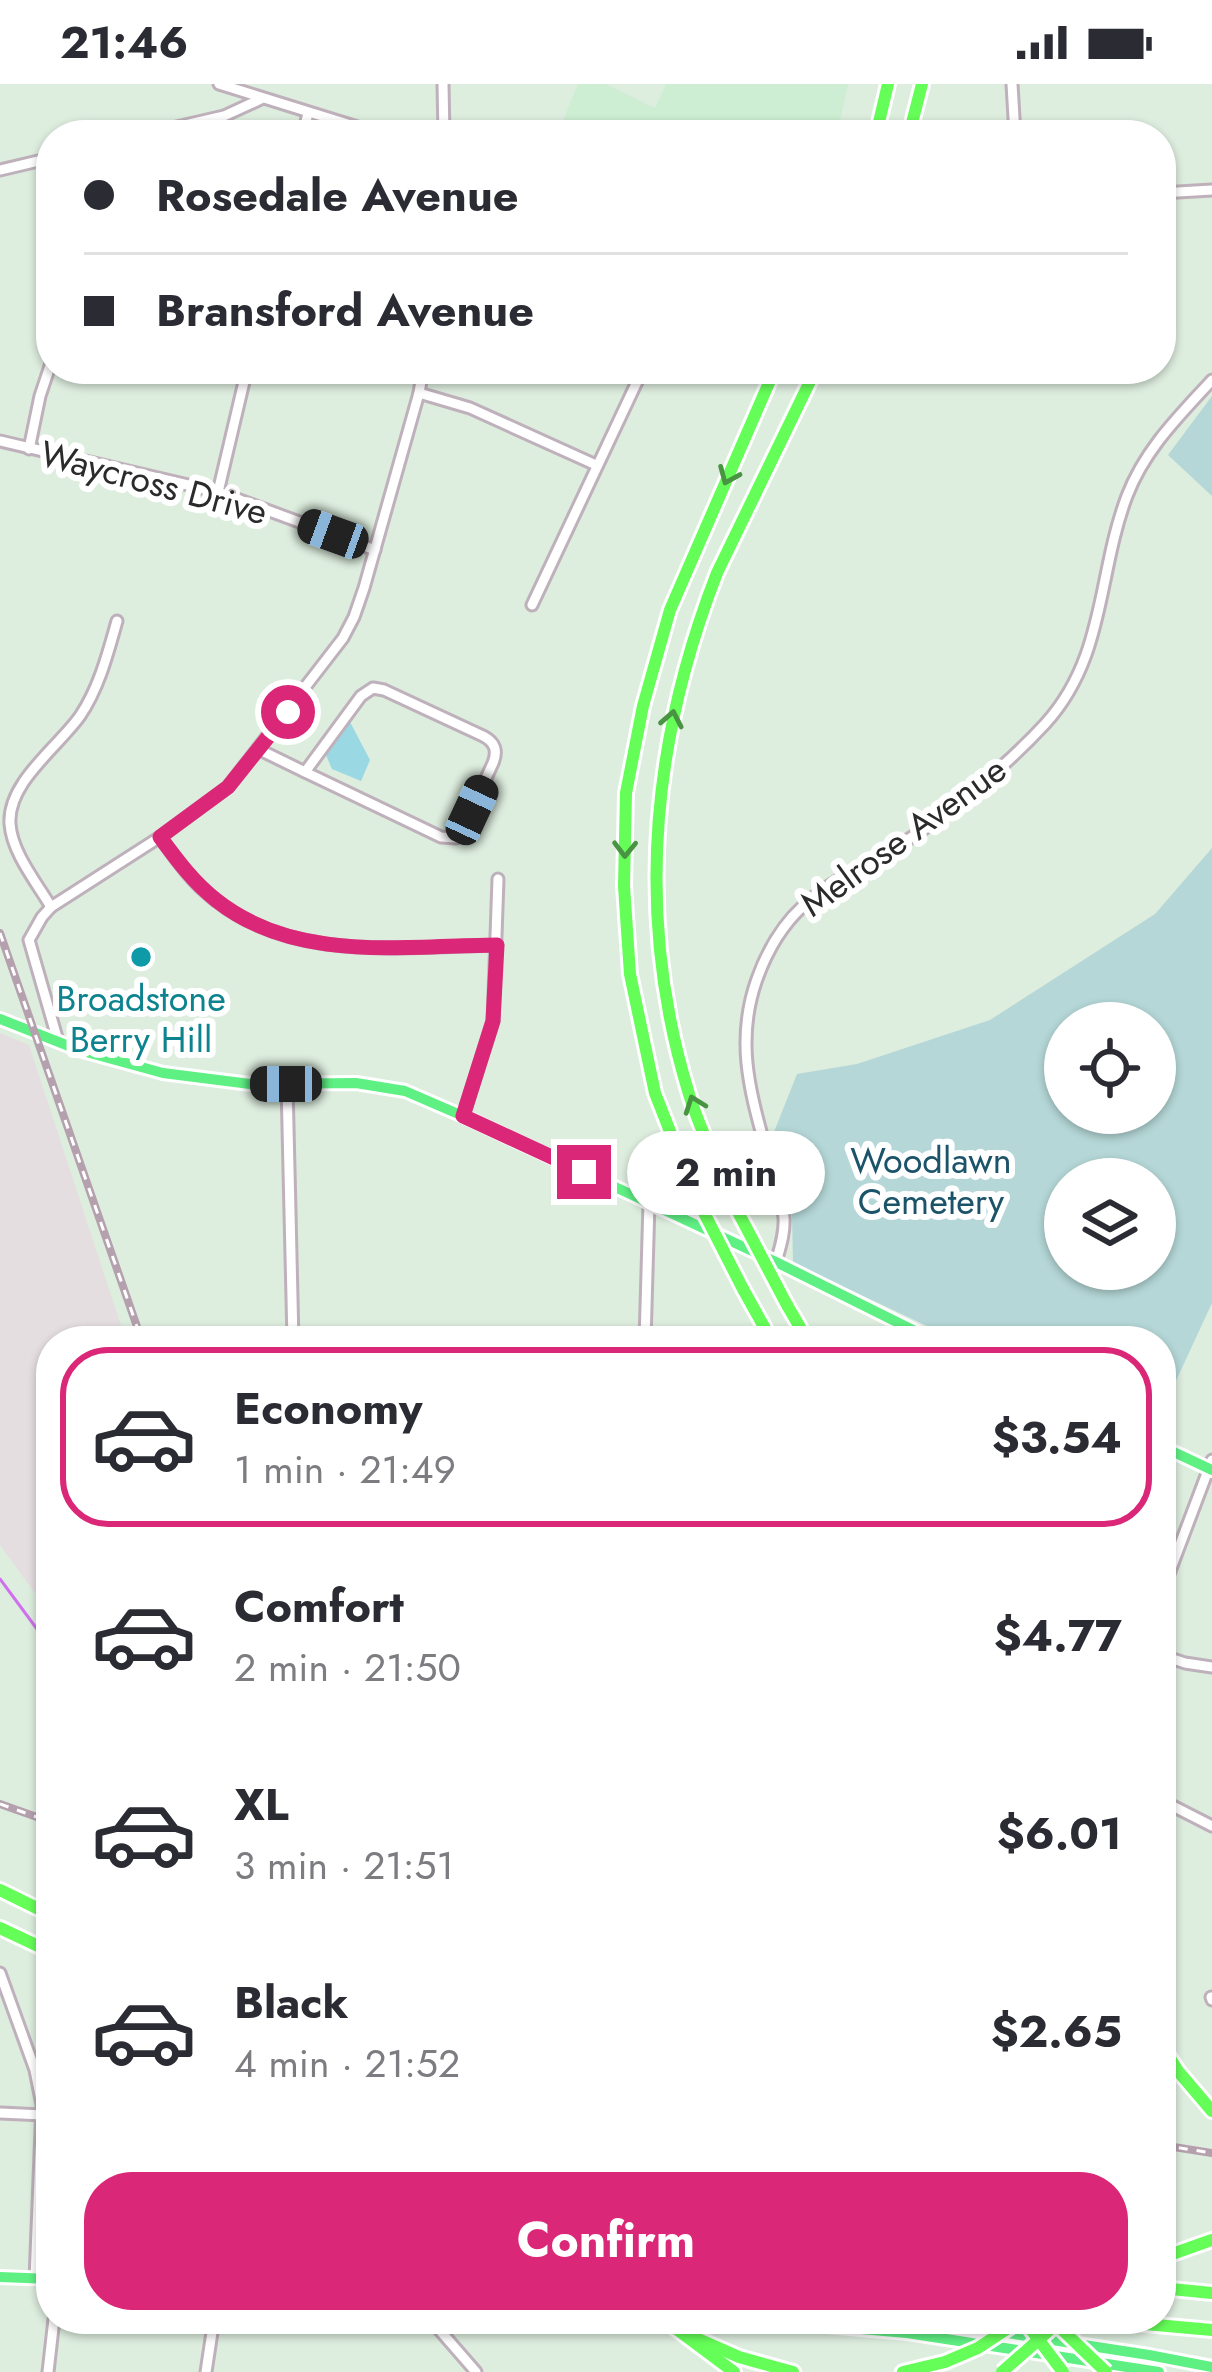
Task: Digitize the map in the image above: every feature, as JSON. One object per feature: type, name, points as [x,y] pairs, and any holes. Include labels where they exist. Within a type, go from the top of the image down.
[{"type":"highway","points":[[880,120],[888,84]]},
{"type":"highway","points":[[914,120],[923,89]]},
{"type":"highway","points":[[764,1326],[694,1195],[655,1093],[630,974],[624,886],[626,793],[643,706],[670,610],[768,384]]},
{"type":"highway","points":[[799,1326],[738,1212],[690,1098],[662,973],[656,885],[660,797],[673,712],[704,608],[809,384]]},
{"type":"highway","points":[[0,1890],[36,1908]]},
{"type":"highway","points":[[0,1928],[36,1945]]},
{"type":"highway","points":[[1176,2068],[1212,2111]]},
{"type":"highway","points":[[1176,2253],[1212,2240]]},
{"type":"highway","points":[[1176,2289],[1212,2293]]},
{"type":"highway","points":[[1176,2327],[1212,2330]]},
{"type":"highway","points":[[684,2334],[734,2372]]},
{"type":"highway","points":[[687,2334],[739,2357],[793,2372]]},
{"type":"highway","points":[[903,2372],[945,2362],[1000,2334]]},
{"type":"highway","points":[[1017,2372],[1021,2334]]},
{"type":"highway","points":[[1034,2334],[1063,2372]]},
{"type":"highway","points":[[1002,2372],[1041,2334]]},
{"type":"highway","points":[[1048,2372],[1054,2334]]},
{"type":"highway","points":[[1067,2334],[1106,2372]]},
{"type":"main road","points":[[0,1019],[104,1058],[163,1073],[250,1084],[379,1085],[419,1096],[905,1326]]},
{"type":"main road","points":[[1176,1452],[1211,1466]]},
{"type":"main road","points":[[0,2277],[35,2279]]},
{"type":"main road","points":[[913,2334],[1159,2372]]},
{"type":"main road","points":[[1013,2334],[1212,2367]]},
{"type":"street","points":[[219,84],[332,120]]},
{"type":"street","points":[[443,84],[444,120]]},
{"type":"street","points":[[1012,84],[1014,120]]},
{"type":"street","points":[[207,120],[261,99]]},
{"type":"street","points":[[306,120],[308,113]]},
{"type":"street","points":[[0,170],[36,162]]},
{"type":"street","points":[[1176,192],[1212,190]]},
{"type":"street","name":"Melrose Avenue","points":[[776,1262],[784,1217],[745,1061],[749,1006],[770,950],[790,919],[813,896],[918,833],[1016,752],[1054,712],[1084,663],[1100,614],[1115,534],[1136,475],[1153,445],[1212,380]]},
{"type":"street","points":[[29,448],[46,384]]},
{"type":"street","points":[[218,491],[243,384]]},
{"type":"street","points":[[58,1041],[28,940],[51,908],[222,793],[343,638],[359,604],[420,384]]},
{"type":"street","points":[[532,605],[636,384]]},
{"type":"street","points":[[419,393],[470,408],[596,465]]},
{"type":"street","name":"Waycross Drive","points":[[0,441],[218,491],[375,550]]},
{"type":"street","points":[[51,908],[16,846],[9,821],[16,793],[80,716],[102,671],[117,621]]},
{"type":"street","points":[[260,750],[305,772],[441,837],[452,839],[461,833],[496,751],[483,736],[374,688],[361,696],[305,772]]},
{"type":"street","points":[[160,837],[186,872],[218,902],[272,933],[330,945],[497,945]]},
{"type":"street","points":[[463,1116],[493,1021],[499,879]]},
{"type":"street","points":[[286,1084],[293,1326]]},
{"type":"street","points":[[645,1326],[649,1203]]},
{"type":"street","points":[[1176,1556],[1211,1466]]},
{"type":"street","points":[[1176,1660],[1212,1666]]},
{"type":"street","points":[[1176,1808],[1212,1826]]},
{"type":"street","points":[[0,1973],[36,2076]]},
{"type":"street","points":[[0,2113],[36,2115]]},
{"type":"street","points":[[35,2279],[36,2258]]},
{"type":"street","points":[[48,2372],[52,2334]]},
{"type":"street","points":[[206,2372],[212,2334]]},
{"type":"street","points":[[443,2334],[476,2372]]},
{"type":"shaded area","points":[[578,84],[606,84],[655,108],[666,84],[848,84],[840,120],[563,120]]},
{"type":"shaded area","points":[[350,722],[370,760],[361,781],[332,769],[326,755]]},
{"type":"shaded area","points":[[0,1033],[29,1045],[121,1326],[36,1326],[36,1594],[0,1545]]},
{"type":"green space","points":[[1212,396],[1212,496],[1168,455]]},
{"type":"green space","name":"Woodlawn Cemetery","points":[[1212,848],[1212,1303],[1176,1381],[1176,1326],[927,1326],[793,1263],[792,1216],[770,1142],[797,1074],[857,1064],[990,1020],[1155,914]]},
{"type":"waterway","points":[[0,1579],[36,1628]]},
{"type":"railway","points":[[0,933],[137,1326]]},
{"type":"railway","points":[[0,1804],[36,1817]]},
{"type":"railway","points":[[1176,2147],[1212,2153]]},
{"type":"place","name":"Broadstone Berry Hill","points":[[141,957]]},
{"type":"route","points":[[288,712],[228,787],[160,837],[186,872],[218,902],[272,933],[330,945],[497,945],[493,1021],[463,1116],[584,1172]]}]
